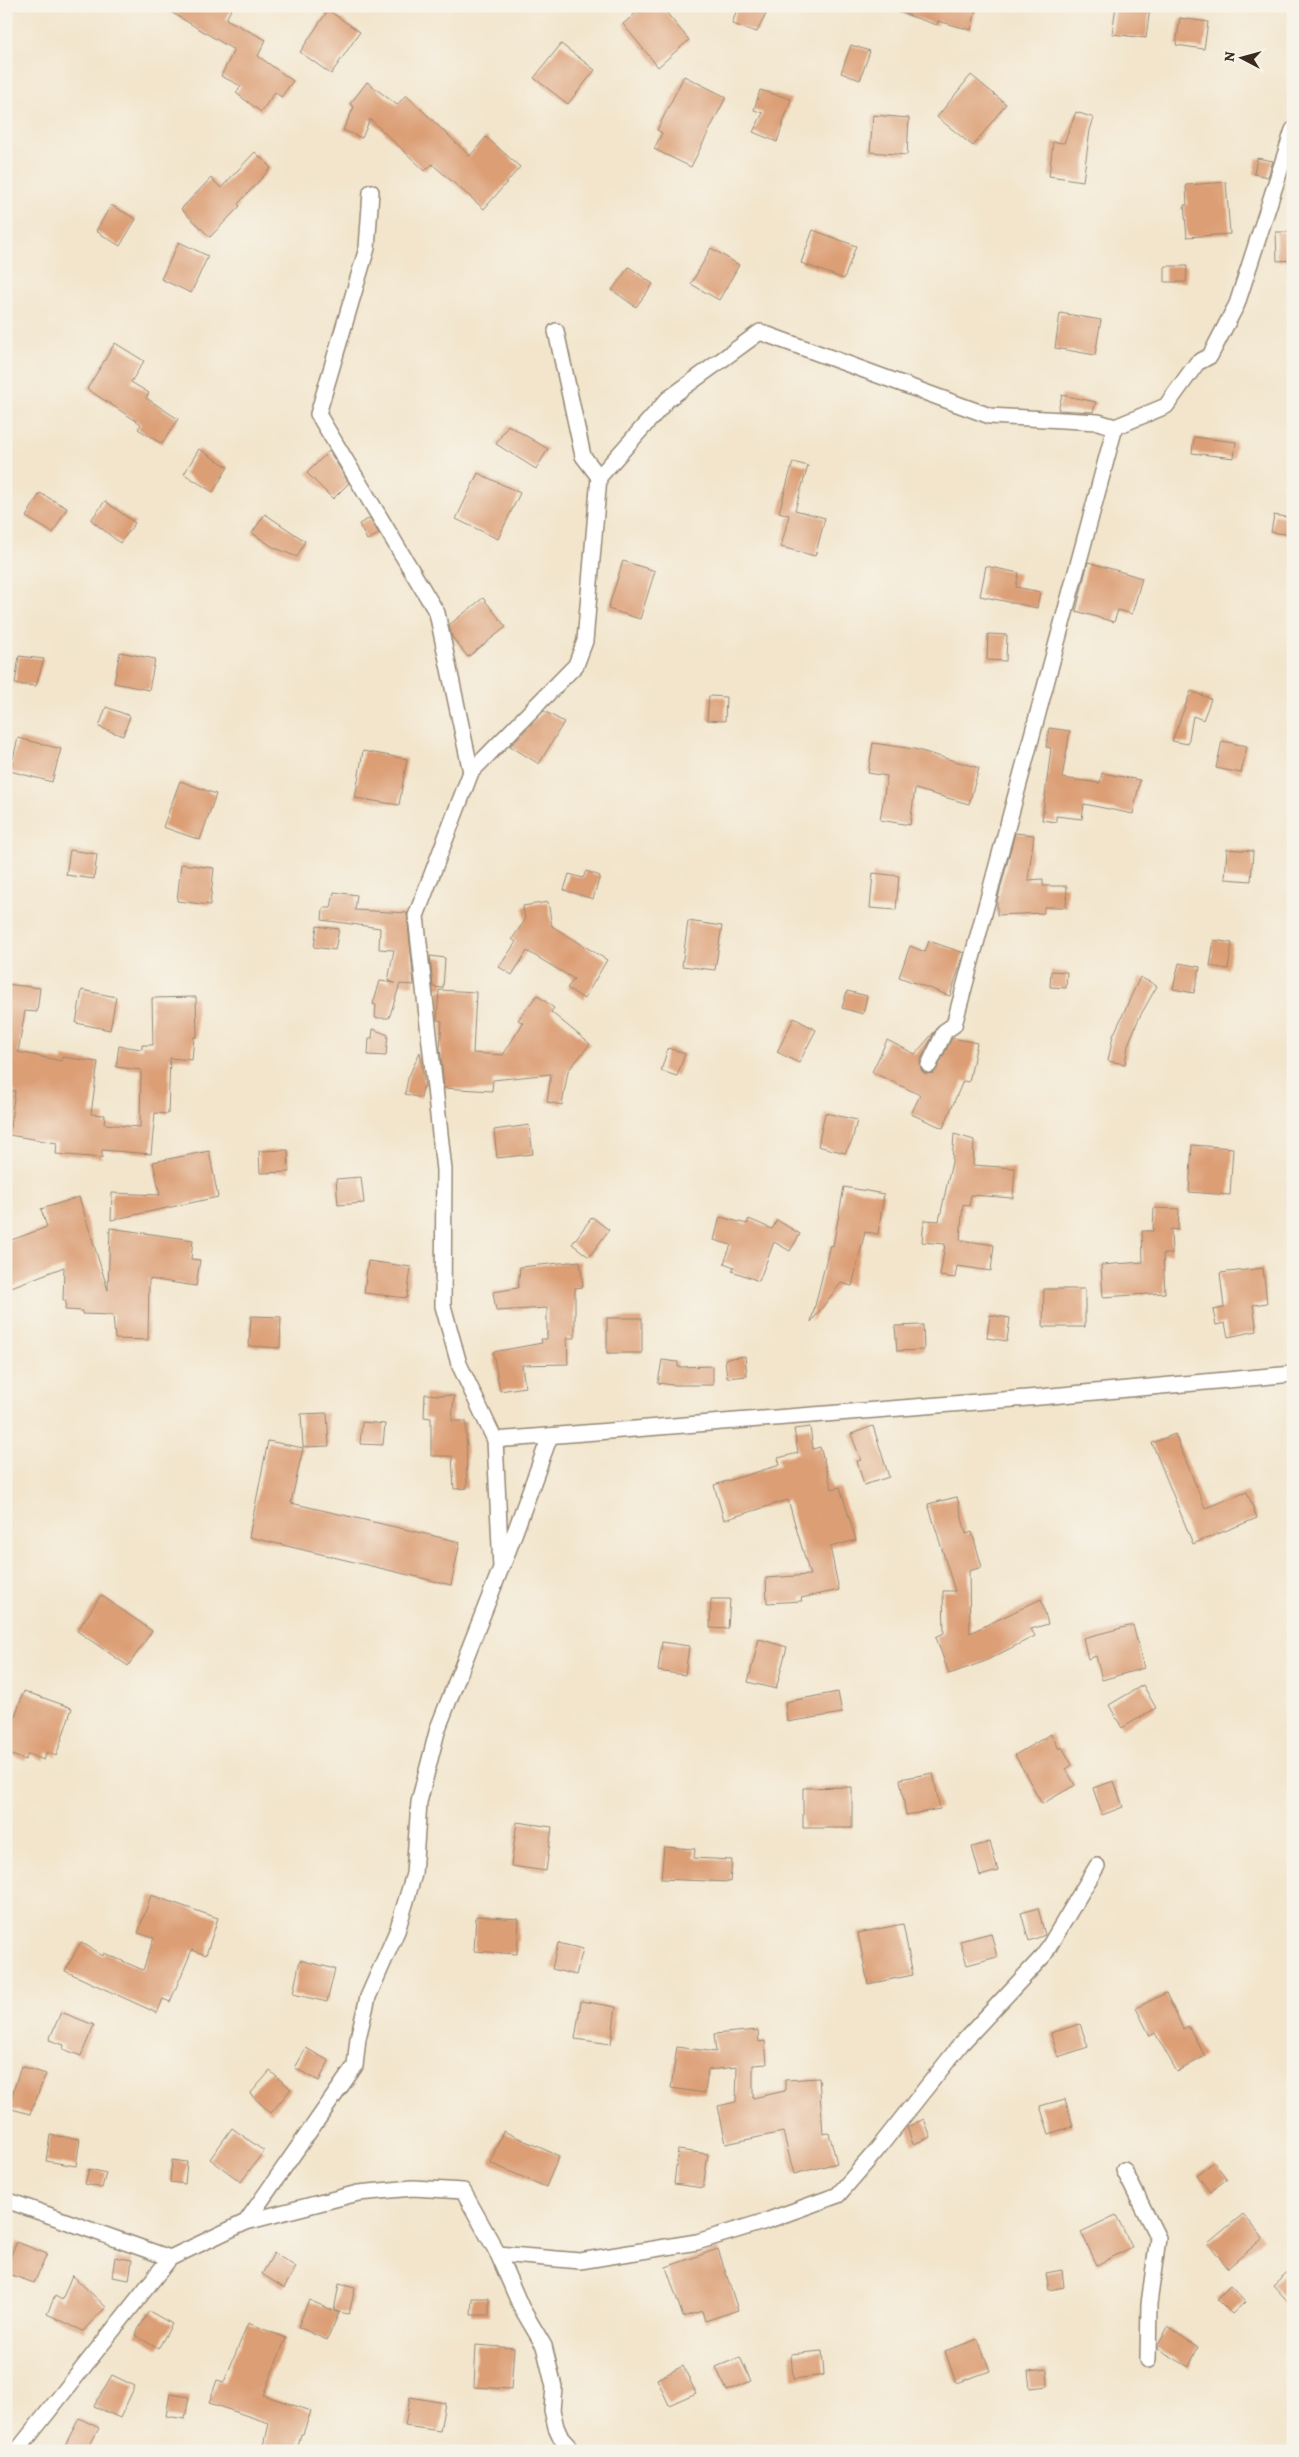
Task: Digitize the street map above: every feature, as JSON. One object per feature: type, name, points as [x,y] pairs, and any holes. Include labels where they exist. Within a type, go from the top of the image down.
[{"type":"street","points":[[501,1568],[495,1440],[459,1364],[443,1306],[444,1170],[416,916],[471,772],[576,665],[585,641],[598,477],[668,400],[760,332],[990,416],[1098,422],[1115,427],[1166,406],[1197,363],[1210,356],[1237,304],[1293,130]]},
{"type":"street","points":[[371,192],[367,248],[318,414],[437,613],[471,772]]},
{"type":"street","points":[[556,332],[583,456],[598,477]]},
{"type":"street","points":[[929,1065],[945,1031],[954,1025],[1115,427]]},
{"type":"street","points":[[495,1440],[1040,1397],[1293,1374]]},
{"type":"street","points":[[246,2222],[355,2066],[358,2038],[368,1997],[397,1931],[414,1874],[419,1802],[438,1728],[501,1568],[550,1436]]},
{"type":"street","points":[[498,2254],[580,2261],[697,2242],[766,2221],[838,2195],[876,2151],[961,2044],[1044,1956],[1097,1866]]},
{"type":"street","points":[[1124,2170],[1158,2238],[1149,2304],[1148,2360]]},
{"type":"street","points":[[17,2451],[170,2258],[246,2222],[358,2194],[413,2188],[463,2191],[498,2254],[521,2307],[544,2346],[554,2387],[552,2410],[556,2426],[560,2438],[573,2451]]},
{"type":"street","points":[[6,2200],[170,2258]]},
{"type":"building","points":[[161,6],[233,6],[226,19],[266,40],[258,56],[293,81],[281,97],[275,92],[261,112],[236,93],[241,86],[221,76],[234,50]]},
{"type":"building","points":[[644,6],[661,6],[689,40],[658,67],[623,24]]},
{"type":"building","points":[[738,6],[770,6],[757,32],[732,24]]},
{"type":"building","points":[[890,6],[977,6],[971,30],[938,21],[937,25],[890,9]]},
{"type":"building","points":[[1116,6],[1150,8],[1146,38],[1112,34]]},
{"type":"building","points":[[328,10],[360,32],[331,74],[300,52]]},
{"type":"building","points":[[1180,18],[1208,22],[1204,49],[1176,45]]},
{"type":"building","points":[[561,44],[595,70],[568,104],[534,78]]},
{"type":"building","points":[[851,45],[870,51],[860,80],[841,73]]},
{"type":"building","points":[[971,75],[1006,104],[973,146],[937,117]]},
{"type":"building","points":[[684,76],[726,97],[691,167],[654,149],[662,133],[657,130]]},
{"type":"building","points":[[367,82],[397,105],[406,95],[470,156],[486,137],[520,167],[484,209],[432,164],[425,171],[370,119],[362,138],[343,130],[354,107],[350,104]]},
{"type":"building","points":[[760,90],[791,99],[777,142],[753,132],[763,113],[754,110]]},
{"type":"building","points":[[1076,112],[1094,118],[1090,130],[1083,181],[1049,176],[1053,142],[1064,143]]},
{"type":"building","points":[[873,115],[909,118],[907,155],[870,152]]},
{"type":"building","points":[[255,152],[271,168],[238,204],[240,206],[210,237],[181,209],[211,178],[221,188]]},
{"type":"building","points":[[1257,158],[1273,161],[1268,177],[1254,174]]},
{"type":"building","points":[[1226,182],[1230,234],[1187,237],[1184,205],[1187,205],[1186,185]]},
{"type":"building","points":[[111,205],[136,219],[120,246],[96,231]]},
{"type":"building","points":[[813,230],[856,246],[844,279],[801,263]]},
{"type":"building","points":[[1276,232],[1293,232],[1293,260],[1277,261]]},
{"type":"building","points":[[179,242],[208,256],[191,293],[161,279]]},
{"type":"building","points":[[711,248],[739,265],[719,300],[691,284]]},
{"type":"building","points":[[1165,266],[1187,266],[1186,282],[1165,282]]},
{"type":"building","points":[[629,267],[653,284],[636,307],[612,290]]},
{"type":"building","points":[[1060,313],[1101,320],[1095,355],[1055,348]]},
{"type":"building","points":[[115,343],[144,361],[131,382],[149,393],[146,398],[178,419],[162,444],[138,429],[141,424],[87,389]]},
{"type":"building","points":[[1062,395],[1096,402],[1093,412],[1058,410]]},
{"type":"building","points":[[508,425],[548,449],[536,469],[496,444]]},
{"type":"building","points":[[1194,437],[1236,442],[1234,458],[1192,453]]},
{"type":"building","points":[[199,449],[228,467],[213,492],[184,474]]},
{"type":"building","points":[[329,451],[349,483],[333,499],[307,473]]},
{"type":"building","points":[[793,462],[808,466],[795,510],[825,518],[815,556],[781,547],[789,515],[779,512]]},
{"type":"building","points":[[478,473],[520,493],[498,539],[456,519]]},
{"type":"building","points":[[40,493],[67,508],[53,533],[26,517]]},
{"type":"building","points":[[105,501],[135,523],[120,543],[91,520]]},
{"type":"building","points":[[265,514],[305,541],[297,557],[273,547],[252,533]]},
{"type":"building","points":[[1274,515],[1293,518],[1293,535],[1271,532]]},
{"type":"building","points":[[370,518],[379,534],[367,540],[359,524]]},
{"type":"building","points":[[623,561],[655,571],[640,619],[608,609]]},
{"type":"building","points":[[1088,562],[1142,578],[1132,614],[1118,610],[1114,622],[1076,611]]},
{"type":"building","points":[[986,566],[1019,573],[1016,587],[1040,592],[1037,608],[980,596]]},
{"type":"building","points":[[483,598],[506,627],[468,657],[452,637],[449,625]]},
{"type":"building","points":[[988,634],[1007,635],[1006,661],[987,660]]},
{"type":"building","points":[[120,652],[155,659],[149,690],[114,683]]},
{"type":"building","points":[[19,656],[44,659],[36,686],[15,684]]},
{"type":"building","points":[[1191,691],[1211,699],[1203,720],[1193,716],[1188,744],[1172,741]]},
{"type":"building","points":[[709,696],[726,697],[725,721],[707,720]]},
{"type":"building","points":[[106,707],[130,716],[123,736],[99,727]]},
{"type":"building","points":[[544,711],[564,722],[539,764],[510,746]]},
{"type":"building","points":[[1049,728],[1070,731],[1062,778],[1100,783],[1102,773],[1140,780],[1133,814],[1084,804],[1082,819],[1056,816],[1056,822],[1042,820],[1051,748],[1046,747]]},
{"type":"building","points":[[18,738],[61,749],[52,782],[10,771]]},
{"type":"building","points":[[1222,741],[1247,746],[1241,773],[1216,768]]},
{"type":"building","points":[[873,743],[914,749],[979,768],[969,804],[915,789],[910,825],[880,820],[887,776],[868,773]]},
{"type":"building","points":[[363,751],[407,759],[399,805],[355,798]]},
{"type":"building","points":[[180,781],[216,794],[200,840],[163,827]]},
{"type":"building","points":[[1015,833],[1034,835],[1028,880],[1043,879],[1043,886],[1067,886],[1066,907],[1044,907],[1044,913],[997,915],[997,902]]},
{"type":"building","points":[[1227,849],[1253,851],[1251,881],[1225,879]]},
{"type":"building","points":[[70,850],[97,854],[94,879],[66,875]]},
{"type":"building","points":[[181,864],[214,868],[210,905],[177,901]]},
{"type":"building","points":[[586,871],[600,876],[593,899],[564,890],[569,874],[583,878]]},
{"type":"building","points":[[873,873],[899,876],[896,910],[870,908]]},
{"type":"building","points":[[334,892],[357,895],[355,910],[407,913],[414,985],[400,984],[389,1018],[375,1018],[376,1005],[373,1004],[380,981],[395,983],[388,981],[394,950],[379,949],[380,928],[322,920],[323,908],[331,908]]},
{"type":"building","points":[[548,902],[552,926],[607,960],[584,999],[567,988],[574,979],[527,951],[512,975],[499,967],[516,942],[512,939],[525,920],[523,906]]},
{"type":"building","points":[[688,921],[722,926],[715,970],[682,966]]},
{"type":"building","points":[[317,926],[339,929],[335,950],[314,947]]},
{"type":"building","points":[[1214,940],[1232,943],[1228,969],[1210,966]]},
{"type":"building","points":[[929,941],[964,953],[950,996],[899,977],[910,946],[925,952]]},
{"type":"building","points":[[430,956],[445,958],[443,988],[433,987]]},
{"type":"building","points":[[1179,963],[1200,967],[1194,993],[1173,989]]},
{"type":"building","points":[[1051,971],[1067,972],[1066,988],[1050,987]]},
{"type":"building","points":[[1140,977],[1157,986],[1139,1018],[1128,1045],[1125,1064],[1108,1061],[1113,1036]]},
{"type":"building","points":[[6,984],[40,988],[37,1012],[25,1011],[18,1052],[62,1061],[62,1057],[98,1062],[91,1114],[105,1115],[104,1124],[140,1127],[141,1070],[116,1067],[119,1046],[142,1049],[142,1045],[153,1045],[152,998],[196,997],[197,1037],[194,1037],[192,1060],[170,1058],[168,1114],[155,1113],[151,1154],[102,1150],[102,1158],[56,1154],[57,1143],[9,1135],[15,1091],[6,1089]]},
{"type":"building","points":[[82,990],[116,997],[110,1030],[76,1023]]},
{"type":"building","points":[[439,990],[476,992],[473,1053],[503,1055],[523,1023],[518,1020],[537,995],[554,1008],[551,1012],[590,1044],[568,1071],[562,1105],[547,1102],[551,1074],[493,1080],[492,1091],[444,1088],[440,1048],[442,1021],[437,1020]]},
{"type":"building","points":[[847,991],[867,996],[863,1014],[842,1008]]},
{"type":"building","points":[[794,1018],[816,1030],[799,1063],[777,1052]]},
{"type":"building","points":[[373,1029],[388,1035],[386,1056],[368,1055],[369,1038],[372,1038]]},
{"type":"building","points":[[935,1031],[920,1061],[921,1070],[925,1074],[934,1073],[937,1069],[952,1038],[977,1043],[969,1082],[963,1081],[943,1128],[911,1114],[920,1095],[872,1072],[887,1040],[915,1054]]},
{"type":"building","points":[[668,1048],[685,1054],[677,1076],[661,1071]]},
{"type":"building","points":[[420,1052],[425,1087],[423,1087],[421,1098],[405,1094],[408,1078]]},
{"type":"building","points":[[825,1113],[857,1120],[852,1141],[845,1153],[818,1146]]},
{"type":"building","points":[[529,1125],[533,1154],[497,1158],[494,1130]]},
{"type":"building","points":[[954,1134],[974,1140],[973,1165],[1015,1168],[1013,1198],[971,1195],[969,1206],[963,1204],[960,1240],[994,1245],[991,1271],[957,1266],[955,1278],[940,1276],[945,1244],[922,1242],[924,1220],[939,1221],[952,1162]]},
{"type":"building","points":[[1192,1145],[1233,1148],[1230,1195],[1189,1192]]},
{"type":"building","points":[[288,1150],[289,1172],[260,1173],[259,1151]]},
{"type":"building","points":[[209,1151],[218,1197],[111,1220],[112,1193],[160,1195],[153,1162]]},
{"type":"building","points":[[361,1177],[364,1203],[338,1205],[336,1179]]},
{"type":"building","points":[[844,1187],[884,1194],[878,1234],[865,1232],[852,1286],[841,1283],[811,1322],[830,1245],[833,1246]]},
{"type":"building","points":[[79,1197],[108,1290],[110,1228],[193,1240],[191,1259],[200,1260],[196,1286],[149,1279],[148,1340],[115,1339],[113,1315],[82,1314],[82,1311],[65,1310],[66,1300],[63,1300],[64,1267],[6,1289],[6,1242],[47,1227],[41,1209]]},
{"type":"building","points":[[1154,1208],[1179,1209],[1178,1230],[1171,1229],[1172,1254],[1163,1254],[1165,1293],[1103,1297],[1101,1265],[1143,1262],[1142,1231],[1153,1231]]},
{"type":"building","points":[[592,1217],[609,1230],[589,1257],[572,1244]]},
{"type":"building","points":[[720,1217],[747,1224],[749,1219],[772,1229],[777,1220],[800,1234],[790,1251],[774,1242],[759,1281],[732,1271],[734,1267],[724,1263],[731,1245],[714,1240]]},
{"type":"building","points":[[368,1261],[411,1267],[407,1298],[364,1293]]},
{"type":"building","points":[[580,1261],[583,1287],[575,1288],[575,1338],[567,1338],[568,1364],[522,1365],[525,1387],[500,1391],[493,1352],[542,1343],[541,1339],[547,1339],[547,1308],[496,1311],[493,1292],[518,1288],[520,1267]]},
{"type":"building","points":[[1263,1268],[1267,1303],[1253,1305],[1257,1331],[1228,1337],[1225,1323],[1216,1325],[1213,1310],[1224,1308],[1220,1273]]},
{"type":"building","points":[[1044,1289],[1085,1289],[1085,1327],[1043,1327]]},
{"type":"building","points":[[990,1315],[1010,1318],[1007,1341],[987,1338]]},
{"type":"building","points":[[251,1316],[281,1317],[280,1348],[249,1346]]},
{"type":"building","points":[[607,1318],[642,1318],[642,1353],[607,1353]]},
{"type":"building","points":[[923,1325],[924,1350],[897,1351],[895,1326]]},
{"type":"building","points":[[745,1356],[747,1376],[727,1378],[725,1359]]},
{"type":"building","points":[[662,1360],[678,1362],[678,1367],[713,1366],[713,1385],[658,1383]]},
{"type":"building","points":[[425,1394],[454,1396],[452,1421],[466,1421],[467,1488],[454,1489],[452,1456],[431,1456],[431,1418],[424,1417]]},
{"type":"building","points":[[327,1413],[329,1446],[303,1447],[301,1414]]},
{"type":"building","points":[[362,1422],[385,1424],[383,1445],[360,1444]]},
{"type":"building","points":[[873,1426],[889,1477],[864,1485],[857,1461],[861,1460],[851,1434]]},
{"type":"building","points":[[810,1427],[813,1449],[820,1447],[832,1489],[840,1487],[856,1540],[830,1547],[839,1590],[801,1598],[802,1601],[767,1603],[766,1578],[810,1575],[788,1500],[724,1520],[714,1485],[780,1465],[778,1458],[798,1453],[794,1429]]},
{"type":"building","points":[[1175,1434],[1205,1508],[1247,1492],[1257,1518],[1193,1544],[1152,1443]]},
{"type":"building","points":[[268,1441],[303,1448],[291,1503],[460,1542],[451,1585],[249,1537]]},
{"type":"building","points":[[957,1497],[966,1534],[972,1532],[982,1567],[969,1571],[970,1633],[1041,1599],[1048,1624],[1031,1629],[1035,1636],[983,1662],[949,1674],[936,1637],[944,1633],[943,1591],[955,1591],[928,1504]]},
{"type":"building","points":[[101,1595],[152,1631],[128,1666],[77,1631]]},
{"type":"building","points":[[711,1599],[730,1599],[728,1629],[710,1628]]},
{"type":"building","points":[[1133,1625],[1144,1668],[1102,1680],[1096,1656],[1088,1659],[1083,1638]]},
{"type":"building","points":[[759,1639],[787,1647],[776,1689],[748,1682]]},
{"type":"building","points":[[662,1642],[689,1646],[685,1675],[658,1671]]},
{"type":"building","points":[[1143,1685],[1156,1708],[1122,1728],[1109,1705]]},
{"type":"building","points":[[24,1691],[72,1708],[56,1756],[47,1752],[44,1760],[28,1754],[25,1760],[6,1753],[6,1742]]},
{"type":"building","points":[[838,1692],[842,1713],[787,1722],[785,1702]]},
{"type":"building","points":[[1051,1734],[1059,1749],[1062,1747],[1072,1765],[1066,1769],[1075,1785],[1042,1804],[1015,1755]]},
{"type":"building","points":[[933,1773],[940,1809],[906,1815],[900,1779]]},
{"type":"building","points":[[1114,1781],[1123,1807],[1102,1815],[1093,1788]]},
{"type":"building","points":[[852,1787],[852,1828],[803,1828],[803,1788]]},
{"type":"building","points":[[517,1822],[552,1827],[546,1871],[511,1866]]},
{"type":"building","points":[[990,1842],[998,1871],[980,1876],[972,1847]]},
{"type":"building","points":[[664,1847],[695,1849],[694,1858],[732,1860],[730,1882],[661,1879]]},
{"type":"building","points":[[151,1895],[218,1918],[206,1955],[192,1950],[170,2002],[163,1999],[157,2013],[65,1971],[81,1942],[103,1956],[104,1953],[143,1970],[154,1938],[138,1933]]},
{"type":"building","points":[[1038,1908],[1045,1935],[1029,1941],[1021,1913]]},
{"type":"building","points":[[476,1916],[519,1919],[517,1954],[474,1951]]},
{"type":"building","points":[[903,1924],[913,1975],[868,1984],[858,1933]]},
{"type":"building","points":[[991,1933],[997,1957],[967,1965],[960,1941]]},
{"type":"building","points":[[558,1943],[583,1949],[576,1975],[552,1969]]},
{"type":"building","points":[[300,1960],[335,1969],[327,2002],[293,1994]]},
{"type":"building","points":[[1166,1993],[1183,2029],[1188,2026],[1205,2056],[1177,2072],[1155,2033],[1150,2036],[1136,2008]]},
{"type":"building","points":[[581,2001],[616,2007],[611,2044],[575,2039]]},
{"type":"building","points":[[61,2012],[94,2025],[81,2056],[63,2049],[64,2045],[49,2040]]},
{"type":"building","points":[[1080,2024],[1088,2047],[1058,2057],[1051,2033]]},
{"type":"building","points":[[758,2030],[759,2042],[765,2041],[767,2064],[753,2065],[753,2098],[785,2091],[785,2080],[819,2078],[823,2134],[829,2133],[837,2163],[794,2174],[783,2132],[726,2144],[718,2106],[736,2102],[737,2067],[708,2070],[705,2093],[671,2088],[677,2047],[716,2052],[714,2034]]},
{"type":"building","points":[[306,2048],[329,2061],[319,2081],[295,2068]]},
{"type":"building","points":[[21,2066],[46,2074],[30,2114],[8,2108]]},
{"type":"building","points":[[270,2071],[291,2089],[271,2113],[250,2094]]},
{"type":"building","points":[[1065,2099],[1073,2126],[1049,2134],[1040,2106]]},
{"type":"building","points":[[924,2119],[931,2137],[913,2144],[907,2127]]},
{"type":"building","points":[[232,2128],[264,2151],[241,2182],[210,2159]]},
{"type":"building","points":[[503,2131],[559,2156],[546,2187],[490,2163]]},
{"type":"building","points":[[50,2135],[80,2139],[76,2166],[46,2161]]},
{"type":"building","points":[[678,2150],[708,2154],[703,2188],[674,2184]]},
{"type":"building","points":[[172,2160],[187,2162],[185,2184],[170,2182]]},
{"type":"building","points":[[1214,2162],[1227,2179],[1210,2192],[1197,2175]]},
{"type":"building","points":[[89,2169],[106,2173],[102,2188],[85,2184]]},
{"type":"building","points":[[1243,2214],[1263,2238],[1228,2268],[1208,2243]]},
{"type":"building","points":[[1116,2215],[1132,2247],[1097,2265],[1081,2232]]},
{"type":"building","points":[[17,2242],[47,2254],[34,2283],[6,2273],[6,2266]]},
{"type":"building","points":[[718,2249],[738,2310],[705,2321],[702,2311],[683,2317],[666,2267]]},
{"type":"building","points":[[274,2253],[296,2267],[284,2288],[262,2274]]},
{"type":"building","points":[[115,2257],[132,2260],[129,2280],[112,2277]]},
{"type":"building","points":[[1293,2267],[1293,2307],[1273,2285]]},
{"type":"building","points":[[1062,2270],[1064,2287],[1049,2290],[1046,2273]]},
{"type":"building","points":[[72,2275],[106,2307],[83,2331],[47,2314],[55,2296],[62,2300]]},
{"type":"building","points":[[339,2284],[355,2288],[349,2314],[334,2311]]},
{"type":"building","points":[[1230,2286],[1245,2302],[1232,2314],[1217,2299]]},
{"type":"building","points":[[472,2298],[489,2298],[489,2315],[471,2315]]},
{"type":"building","points":[[309,2300],[339,2313],[327,2340],[298,2327]]},
{"type":"building","points":[[149,2311],[172,2324],[158,2349],[135,2335]]},
{"type":"building","points":[[248,2323],[286,2338],[263,2395],[311,2411],[303,2434],[301,2434],[297,2451],[263,2451],[269,2423],[209,2403],[217,2380],[224,2382]]},
{"type":"building","points":[[1168,2327],[1198,2347],[1189,2367],[1158,2349],[1158,2344]]},
{"type":"building","points":[[978,2339],[990,2371],[956,2383],[945,2351]]},
{"type":"building","points":[[476,2345],[514,2348],[511,2389],[474,2387]]},
{"type":"building","points":[[822,2351],[824,2375],[793,2379],[791,2354]]},
{"type":"building","points":[[740,2357],[751,2381],[727,2391],[716,2367]]},
{"type":"building","points":[[683,2366],[696,2393],[669,2405],[657,2379]]},
{"type":"building","points":[[1047,2369],[1048,2386],[1030,2388],[1028,2371]]},
{"type":"building","points":[[112,2375],[135,2386],[120,2418],[94,2406]]},
{"type":"building","points":[[170,2394],[189,2397],[185,2419],[166,2416]]},
{"type":"building","points":[[410,2397],[445,2403],[440,2431],[405,2426]]},
{"type":"building","points":[[79,2418],[99,2428],[87,2451],[62,2451]]}]
